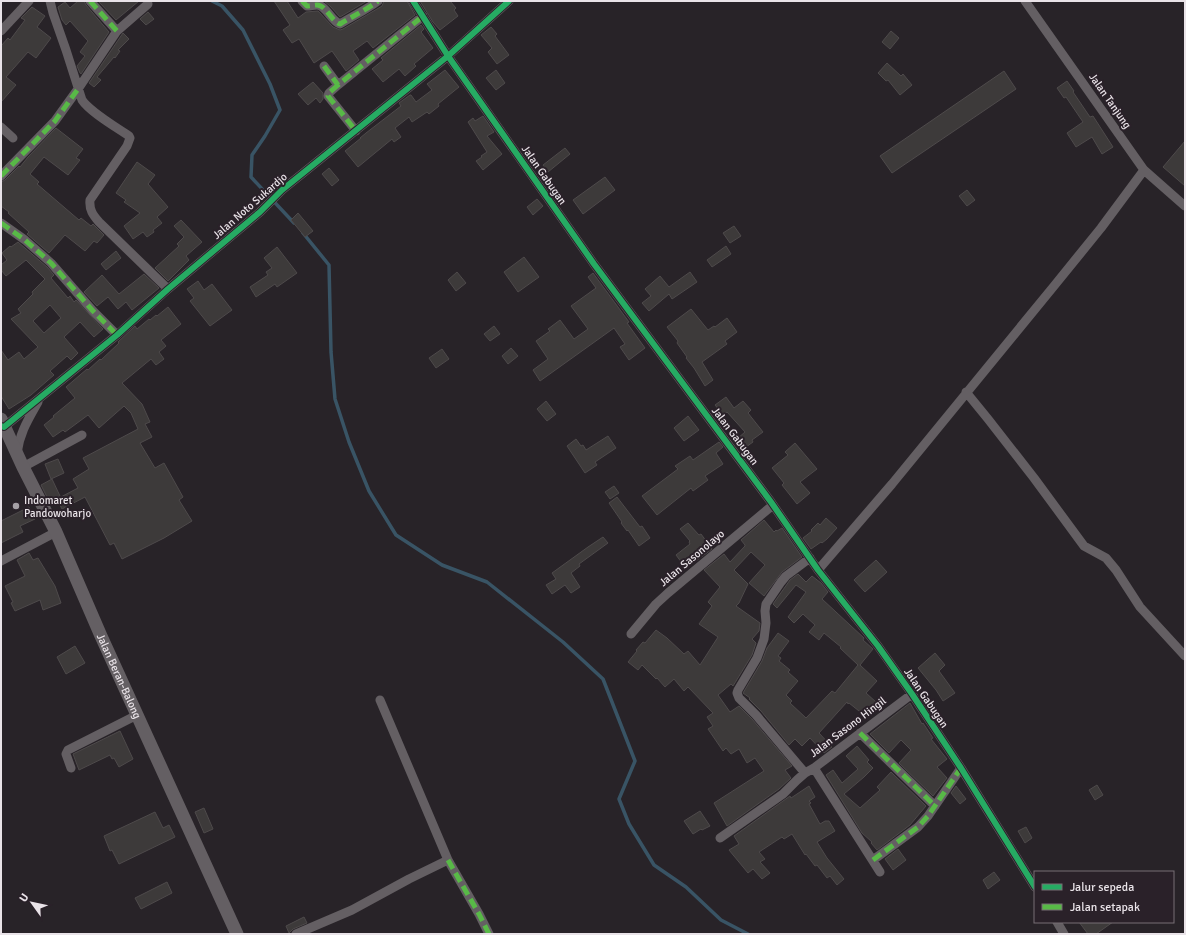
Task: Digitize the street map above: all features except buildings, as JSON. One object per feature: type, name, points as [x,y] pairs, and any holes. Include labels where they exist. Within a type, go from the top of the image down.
[{"type":"main road","name":"Jalan Beran-Balong","points":[[2,424],[56,532],[137,715],[237,934]]},
{"type":"street","points":[[1,31],[29,1]]},
{"type":"street","points":[[50,1],[52,13],[84,104],[130,138],[127,146],[90,200],[90,206],[93,214],[168,289]]},
{"type":"street","points":[[90,1],[117,31]]},
{"type":"street","points":[[302,1],[307,6],[318,4],[322,6],[337,23],[340,24],[362,10],[368,9],[378,1]]},
{"type":"street","name":"Jalan Gabugan","points":[[413,1],[448,56],[594,264],[773,505],[818,570],[878,646],[912,694],[961,768],[1034,885]]},
{"type":"street","name":"Jalan Noto Sukardjo","points":[[2,424],[40,397],[117,335],[168,289],[260,212],[282,190],[448,56],[509,1]]},
{"type":"street","name":"Jalan Tanjung","points":[[1025,1],[1144,170],[1185,206]]},
{"type":"street","points":[[1,176],[55,121],[117,31],[148,4]]},
{"type":"street","points":[[356,131],[328,96],[329,93],[423,16]]},
{"type":"street","points":[[324,66],[338,85]]},
{"type":"street","points":[[1,127],[13,138]]},
{"type":"street","points":[[818,570],[892,484],[1101,228],[1144,170]]},
{"type":"street","points":[[1,223],[35,248],[51,263],[93,311],[117,335]]},
{"type":"street","points":[[966,392],[1034,478],[1084,546],[1106,558],[1116,570],[1140,607],[1185,656]]},
{"type":"street","name":"Jalan Noto Sukardjo","points":[[17,455],[19,440],[24,426],[40,397]]},
{"type":"street","points":[[23,467],[82,435]]},
{"type":"street","name":"Jalan Sasonolayo","points":[[631,634],[656,604],[668,593],[773,505]]},
{"type":"street","points":[[1,561],[56,532]]},
{"type":"street","name":"Jalan Sasono Hingil","points":[[810,558],[786,576],[766,604],[764,611],[766,628],[764,639],[757,658],[737,693],[739,698],[756,715],[805,773],[814,768],[912,694]]},
{"type":"street","points":[[380,700],[448,860],[489,934]]},
{"type":"street","points":[[72,768],[66,754],[68,750],[137,715]]},
{"type":"street","points":[[860,733],[935,806]]},
{"type":"street","points":[[814,768],[880,872]]},
{"type":"street","points":[[873,860],[918,827],[928,816],[961,768]]},
{"type":"street","points":[[720,838],[783,794],[805,773]]},
{"type":"street","points":[[296,934],[352,910],[448,860]]},
{"type":"street","points":[[1057,923],[1064,934]]},
{"type":"waterway","points":[[212,1],[222,6],[243,30],[270,84],[280,110],[252,155],[251,177],[294,223]]},
{"type":"waterway","points":[[303,233],[329,265],[331,352],[335,399],[349,442],[369,491],[396,535],[442,565],[487,582],[563,642],[603,679],[635,761],[619,799],[629,824],[654,865],[686,887],[721,920],[748,934]]},
{"type":"marked path","points":[[90,1],[117,31]]},
{"type":"marked path","points":[[302,1],[307,6],[320,6],[340,24],[378,1]]},
{"type":"marked path","points":[[324,66],[338,85],[423,16]]},
{"type":"marked path","points":[[338,85],[329,93],[328,96],[356,131]]},
{"type":"marked path","points":[[1,176],[55,121],[78,89]]},
{"type":"marked path","points":[[1,223],[25,240],[51,263],[93,311],[117,335]]},
{"type":"marked path","points":[[860,733],[935,806]]},
{"type":"marked path","points":[[873,860],[918,827],[928,816],[961,768]]},
{"type":"marked path","points":[[448,860],[489,934]]},
{"type":"cycle path","points":[[413,1],[448,56],[594,264],[771,502],[818,570],[878,646],[912,694],[961,768],[1034,885]]},
{"type":"cycle path","points":[[1,426],[4,427],[117,335],[168,289],[260,212],[282,190],[448,56],[509,1]]},
{"type":"place","name":"Indomaret Pandowoharjo","points":[[16,506]]}]
